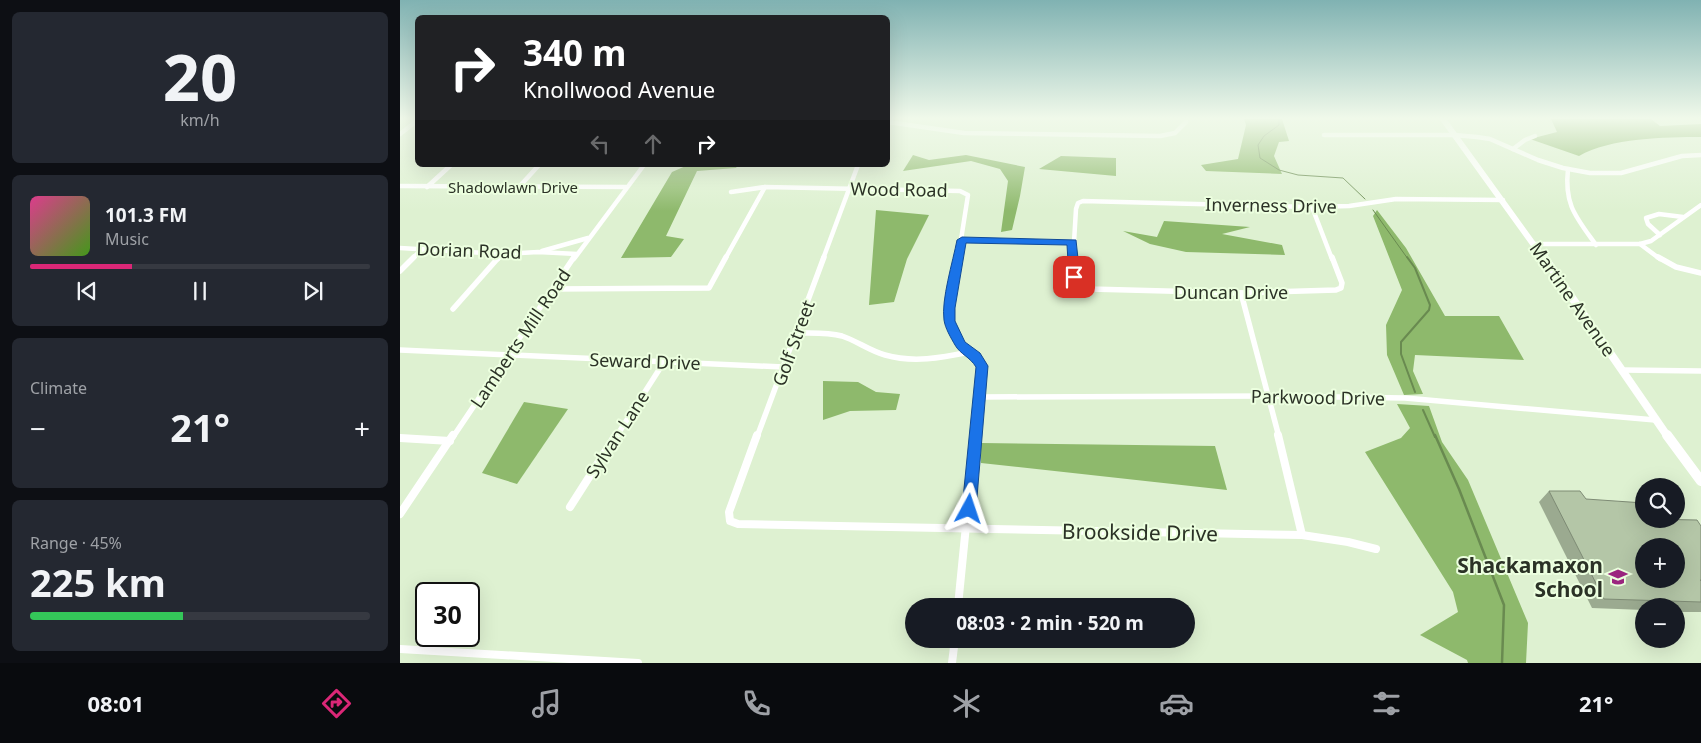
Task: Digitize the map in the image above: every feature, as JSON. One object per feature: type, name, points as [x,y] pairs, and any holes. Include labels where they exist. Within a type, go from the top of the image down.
[{"type":"main road","name":"Martine Avenue","points":[[1466,150],[1535,244],[1623,370],[1655,420],[1701,481]]},
{"type":"street","points":[[1515,150],[1538,160],[1590,173],[1621,173],[1682,156],[1701,155]]},
{"type":"street","points":[[427,187],[449,167]]},
{"type":"street","points":[[519,187],[537,167]]},
{"type":"street","name":"Lamberts Mill Road","points":[[400,514],[588,238],[642,167]]},
{"type":"street","name":"Golf Street","points":[[730,521],[729,512],[857,167]]},
{"type":"street","points":[[1568,169],[1565,188],[1568,203],[1596,245]]},
{"type":"street","name":"Shadowlawn Drive","points":[[400,186],[626,186]]},
{"type":"street","points":[[553,289],[709,288],[765,187]]},
{"type":"street","name":"Wood Road","points":[[731,192],[765,187],[960,191],[967,193],[969,198],[949,314],[951,328],[960,343],[980,360],[982,366],[968,528],[959,598]]},
{"type":"street","name":"Inverness Drive","points":[[1072,242],[1076,206],[1078,203],[1089,200],[1349,206],[1396,199],[1503,200]]},
{"type":"street","points":[[1535,244],[1640,244],[1651,241],[1701,205]]},
{"type":"street","name":"Duncan Drive","points":[[1072,242],[1074,277],[1080,286],[1100,291],[1241,293],[1336,290],[1341,288],[1342,283],[1312,206]]},
{"type":"street","points":[[1660,235],[1648,224],[1646,218],[1649,215],[1661,214],[1683,217]]},
{"type":"street","name":"Dorian Road","points":[[538,252],[588,238]]},
{"type":"street","points":[[962,240],[1072,242]]},
{"type":"street","points":[[1640,244],[1652,254],[1671,265],[1691,273],[1701,274]]},
{"type":"street","name":"Dorian Road","points":[[400,248],[502,254],[538,252],[577,254]]},
{"type":"street","points":[[400,270],[422,249]]},
{"type":"street","points":[[453,309],[502,254]]},
{"type":"street","points":[[1241,293],[1269,396],[1302,536]]},
{"type":"street","points":[[796,333],[824,333],[841,336],[874,352],[899,358],[934,358],[969,352]]},
{"type":"street","name":"Seward Drive","points":[[400,350],[783,367]]},
{"type":"street","name":"Sylvan Lane","points":[[570,507],[664,362]]},
{"type":"street","points":[[1623,370],[1701,371]]},
{"type":"street","name":"Parkwood Drive","points":[[980,397],[1269,396],[1405,398],[1655,420]]},
{"type":"street","points":[[400,438],[450,441]]},
{"type":"street","name":"Brookside Drive","points":[[730,521],[738,524],[1302,536],[1348,542],[1376,549]]},
{"type":"street","points":[[952,663],[953,648]]},
{"type":"street","points":[[400,649],[638,663]]},
{"type":"green space","points":[[1240,150],[1276,150],[1274,156],[1282,174],[1206,171],[1201,165],[1238,159]]},
{"type":"green space","points":[[1562,150],[1592,150],[1579,156]]},
{"type":"green space","points":[[913,155],[929,160],[966,155],[1025,167],[1012,230],[1001,232],[1008,181],[1000,169],[971,161],[903,171]]},
{"type":"green space","points":[[1061,156],[1116,158],[1116,176],[1039,169]]},
{"type":"green space","points":[[683,167],[737,167],[697,171],[666,236],[684,239],[671,257],[621,258],[672,172]]},
{"type":"green space","points":[[876,210],[929,215],[907,259],[894,302],[869,305]]},
{"type":"green space","points":[[1377,210],[1406,248],[1445,316],[1499,316],[1524,360],[1415,355],[1413,371],[1423,394],[1404,395],[1387,355],[1386,325],[1402,290],[1373,216]]},
{"type":"green space","points":[[1164,221],[1250,227],[1222,234],[1282,245],[1285,255],[1186,252],[1150,244],[1123,231],[1157,237]]},
{"type":"green space","points":[[823,381],[858,382],[876,392],[900,394],[896,410],[850,411],[823,420]]},
{"type":"green space","points":[[524,402],[568,409],[517,484],[482,473]]},
{"type":"green space","points":[[1397,404],[1429,406],[1442,442],[1468,480],[1528,623],[1526,663],[1468,663],[1467,660],[1420,635],[1458,612],[1453,592],[1365,452],[1401,438],[1410,428]]},
{"type":"green space","points":[[981,443],[1215,446],[1227,490],[981,463]]},
{"type":"building","points":[[1549,491],[1580,491],[1586,499],[1635,502],[1635,528],[1685,528],[1685,520],[1697,520],[1701,526],[1701,602],[1685,602],[1685,598],[1635,598],[1635,600],[1604,599]]},
{"type":"waterway","points":[[1259,150],[1260,158],[1279,170],[1298,175],[1343,178],[1365,199]]},
{"type":"waterway","points":[[1373,210],[1408,259]]},
{"type":"waterway","points":[[1407,257],[1415,268],[1430,305],[1429,310],[1401,342],[1401,354],[1415,392]]},
{"type":"waterway","points":[[1423,410],[1435,437]]},
{"type":"waterway","points":[[1435,435],[1459,489],[1504,605],[1502,663]]},
{"type":"place","name":"Shackamaxon School","points":[[1618,577]]},
{"type":"route","points":[[969,509],[982,366],[980,360],[964,348],[951,328],[949,308],[962,240],[1072,242],[1074,277]]}]
